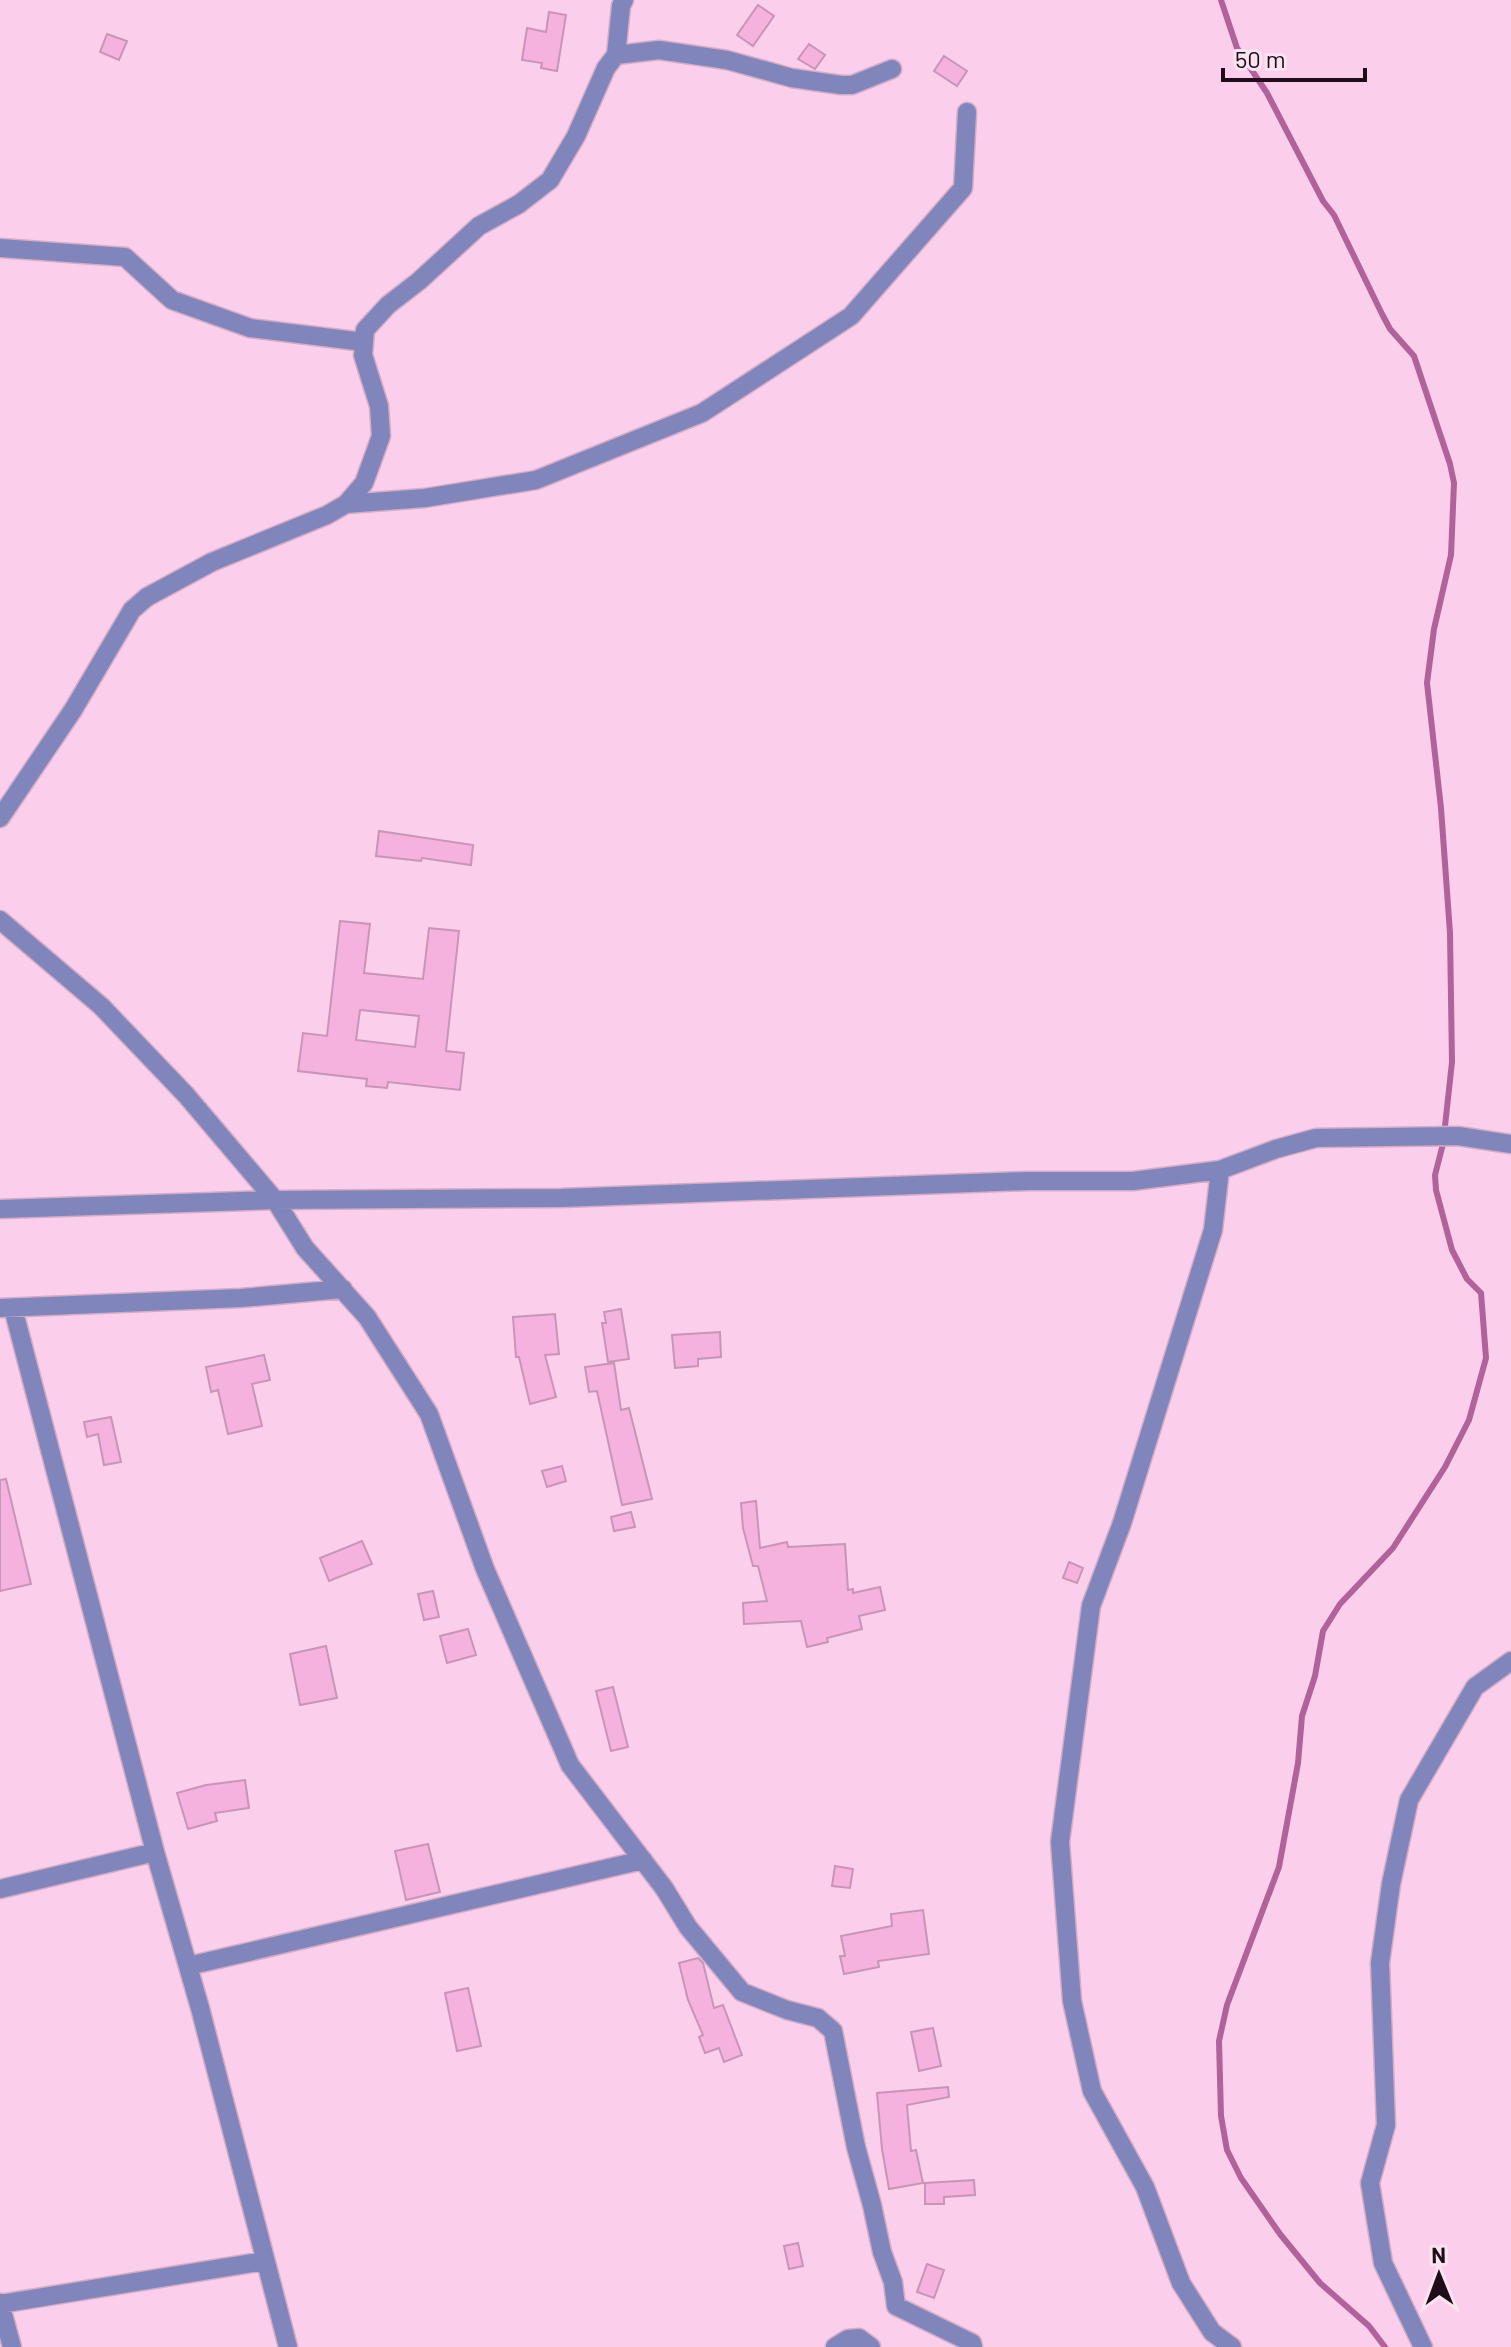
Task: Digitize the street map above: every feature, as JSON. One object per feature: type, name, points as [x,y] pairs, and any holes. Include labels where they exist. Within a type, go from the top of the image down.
[{"type":"street","points":[[0,818],[73,710],[132,610],[147,597],[212,562],[327,515],[346,504],[364,483],[381,436],[379,406],[363,355],[365,330],[388,305],[479,226],[519,204],[550,180],[576,136],[606,68],[616,55],[624,0]]},
{"type":"street","points":[[616,55],[659,50],[727,60],[792,78],[841,85],[852,85],[892,69]]},
{"type":"street","points":[[346,504],[425,498],[536,480],[702,413],[851,316],[963,188],[967,112]]},
{"type":"street","points":[[0,248],[125,257],[172,300],[237,324],[364,342]]},
{"type":"street","points":[[0,920],[101,1006],[186,1095],[275,1200],[305,1248],[367,1317],[429,1414],[485,1569],[570,1765],[643,1860],[688,1927],[742,1992],[787,2010],[818,2018],[833,2031],[856,2147],[882,2252],[893,2282],[896,2306],[972,2343],[973,2347]]},
{"type":"street","points":[[0,1209],[275,1200],[561,1198],[1027,1181],[1133,1181],[1220,1170],[1316,1138],[1458,1136],[1511,1144]]},
{"type":"street","points":[[1220,1170],[1213,1230],[1122,1523],[1091,1606],[1060,1842],[1072,2001],[1092,2091],[1145,2187],[1181,2283],[1212,2332],[1232,2347]]},
{"type":"street","points":[[288,2347],[188,1966],[6,1308],[241,1298],[343,1289]]},
{"type":"street","points":[[1423,2347],[1383,2263],[1370,2183],[1386,2125],[1380,1963],[1391,1884],[1409,1800],[1475,1687],[1511,1661]]},
{"type":"street","points":[[0,1889],[155,1852]]},
{"type":"street","points":[[188,1966],[643,1860]]},
{"type":"street","points":[[12,2347],[0,2304],[265,2261]]},
{"type":"street","points":[[835,2347],[848,2339],[859,2338],[871,2347]]},
{"type":"building","points":[[758,5],[774,16],[753,46],[737,35]]},
{"type":"building","points":[[549,12],[566,15],[557,71],[541,68],[542,63],[522,60],[527,28],[546,32]]},
{"type":"building","points":[[107,34],[127,41],[119,60],[100,52]]},
{"type":"building","points":[[809,44],[825,55],[815,69],[798,59]]},
{"type":"building","points":[[944,56],[967,71],[957,86],[934,71]]},
{"type":"building","points":[[379,831],[473,845],[471,865],[376,856]]},
{"type":"building","points":[[340,921],[370,924],[364,973],[423,979],[429,928],[459,931],[446,1051],[464,1053],[460,1090],[388,1082],[387,1088],[366,1086],[367,1079],[298,1071],[303,1033],[327,1036]],"holes":[[[360,1010],[419,1016],[415,1047],[356,1040]]]},
{"type":"building","points":[[621,1309],[629,1359],[608,1362],[602,1323],[606,1323],[604,1312]]},
{"type":"building","points":[[555,1314],[559,1354],[545,1355],[556,1397],[530,1404],[519,1357],[516,1357],[513,1317]]},
{"type":"building","points":[[720,1332],[721,1357],[698,1359],[698,1366],[675,1368],[672,1335]]},
{"type":"building","points":[[264,1355],[270,1380],[252,1384],[262,1426],[228,1434],[218,1390],[211,1392],[206,1367]]},
{"type":"building","points":[[614,1363],[621,1410],[629,1408],[652,1499],[622,1505],[597,1391],[589,1392],[585,1367]]},
{"type":"building","points":[[111,1417],[121,1462],[104,1465],[98,1434],[87,1437],[84,1422]]},
{"type":"building","points":[[562,1466],[566,1481],[547,1487],[542,1471]]},
{"type":"building","points":[[6,1479],[31,1584],[0,1591],[0,1480]]},
{"type":"building","points":[[756,1501],[760,1548],[787,1542],[788,1547],[845,1544],[848,1590],[853,1589],[853,1593],[880,1587],[885,1610],[859,1616],[862,1629],[807,1647],[801,1621],[744,1624],[743,1603],[767,1601],[743,1528],[741,1503]]},
{"type":"building","points":[[631,1512],[635,1527],[614,1531],[611,1517]]},
{"type":"building","points":[[362,1541],[372,1564],[329,1581],[320,1558]]},
{"type":"building","points":[[1069,1562],[1083,1568],[1077,1583],[1063,1578]]},
{"type":"building","points":[[433,1591],[439,1617],[424,1620],[418,1594]]},
{"type":"building","points":[[468,1629],[476,1655],[447,1663],[440,1636]]},
{"type":"building","points":[[326,1646],[337,1698],[300,1705],[290,1654]]},
{"type":"building","points":[[613,1687],[628,1747],[611,1751],[596,1691]]},
{"type":"building","points":[[245,1780],[249,1808],[215,1813],[217,1821],[188,1829],[177,1793],[206,1785]]},
{"type":"building","points":[[428,1844],[440,1892],[406,1900],[395,1851]]},
{"type":"building","points":[[835,1866],[853,1869],[850,1888],[832,1886]]},
{"type":"building","points":[[923,1910],[929,1954],[878,1961],[879,1967],[844,1974],[840,1956],[845,1956],[841,1936],[892,1926],[891,1914]]},
{"type":"building","points":[[698,1958],[703,1963],[714,2008],[723,2005],[742,2055],[724,2062],[719,2048],[705,2053],[699,2037],[703,2035],[688,2000],[679,1963]]},
{"type":"building","points":[[468,1988],[481,2046],[457,2051],[445,1993]]},
{"type":"building","points":[[933,2028],[941,2066],[919,2071],[911,2032]]},
{"type":"building","points":[[948,2087],[949,2097],[907,2105],[911,2151],[916,2150],[923,2183],[889,2189],[877,2093]]},
{"type":"building","points":[[974,2180],[975,2195],[944,2197],[944,2204],[925,2204],[925,2183]]},
{"type":"building","points":[[798,2243],[803,2266],[789,2269],[784,2246]]},
{"type":"building","points":[[927,2264],[944,2270],[934,2298],[917,2292]]},
{"type":"waterway","points":[[1221,0],[1237,48],[1267,93],[1323,201],[1334,215],[1390,329],[1414,356],[1454,483],[1451,555],[1434,629],[1427,683],[1441,808],[1450,933],[1452,1062],[1443,1144],[1435,1175],[1452,1250],[1467,1279],[1481,1293],[1486,1358],[1469,1420],[1445,1467],[1393,1548],[1340,1604],[1323,1631],[1315,1676],[1302,1716],[1298,1763],[1279,1867],[1227,2005],[1219,2041],[1221,2116],[1227,2150],[1241,2178],[1280,2234],[1320,2283],[1369,2326],[1385,2347]]}]
